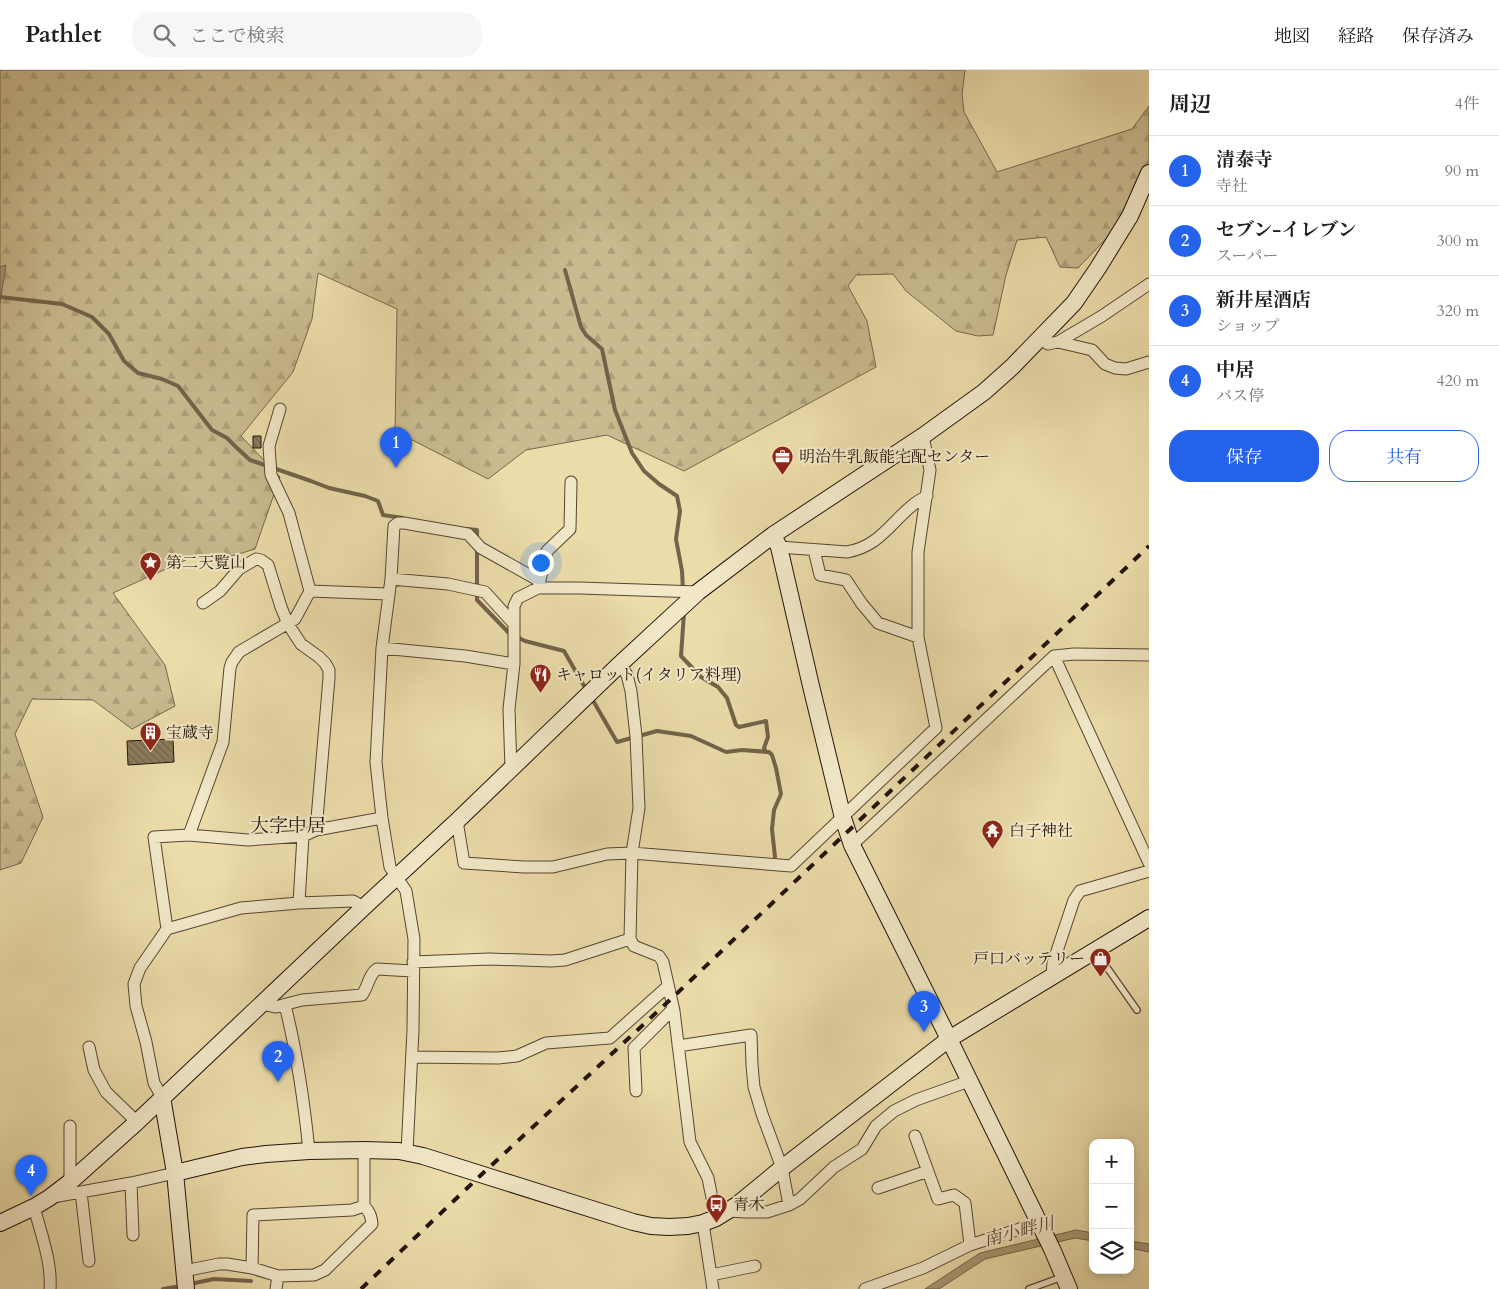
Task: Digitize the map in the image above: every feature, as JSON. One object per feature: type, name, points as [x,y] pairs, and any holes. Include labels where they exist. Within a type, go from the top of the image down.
[{"type":"street","points":[[75,1187],[162,1097],[457,822],[620,664],[698,592],[720,574],[776,541],[984,392],[1040,339],[1074,303],[1130,216],[1149,173]]},
{"type":"street","points":[[1040,339],[1048,344],[1058,342],[1102,316],[1149,284]]},
{"type":"street","points":[[1058,342],[1092,350],[1105,364],[1115,368],[1126,369],[1149,362]]},
{"type":"street","points":[[189,835],[223,742],[232,662],[239,652],[295,619],[310,591],[289,513],[271,475],[269,446],[280,409]]},
{"type":"street","points":[[457,822],[464,863],[552,867],[607,854],[632,853],[791,866],[936,728],[918,637],[918,552],[930,470],[923,436]]},
{"type":"street","points":[[511,769],[509,710],[514,664],[514,606],[518,598],[539,584],[547,550],[570,529],[571,482]]},
{"type":"street","points":[[776,541],[814,550],[847,552],[858,550],[878,540],[913,505],[927,496]]},
{"type":"street","points":[[407,1152],[412,1057],[414,939],[406,891],[390,867],[376,762],[382,648],[391,580],[394,526],[398,523],[404,523],[468,534],[481,548],[539,584],[580,588],[698,592]]},
{"type":"street","points":[[776,541],[843,818],[852,846],[1052,1249],[1066,1283]]},
{"type":"street","points":[[814,550],[820,575],[846,580],[878,623],[918,637]]},
{"type":"street","points":[[203,603],[220,591],[239,569],[256,559],[261,560],[268,565],[281,607],[288,624],[300,644],[319,657],[328,670],[329,678],[316,830]]},
{"type":"street","points":[[391,580],[448,584],[485,592],[514,624]]},
{"type":"street","points":[[310,591],[388,594]]},
{"type":"street","points":[[382,648],[465,656],[514,664]]},
{"type":"street","points":[[852,846],[1054,656],[1074,654],[1149,656]]},
{"type":"street","points":[[1054,656],[1149,863]]},
{"type":"street","points":[[620,664],[631,691],[636,736],[639,808],[632,853],[630,939],[634,946],[659,956],[663,962],[673,1009],[690,1142],[708,1178],[716,1217],[711,1275],[713,1289]]},
{"type":"street","points":[[167,929],[154,837],[189,835],[248,840],[303,836],[316,830],[382,818]]},
{"type":"street","points":[[299,903],[303,836]]},
{"type":"street","points":[[1052,975],[1053,963],[1074,900],[1080,891],[1149,870]]},
{"type":"street","points":[[364,907],[353,901],[241,908],[167,929],[140,968],[134,984],[136,1006],[146,1042],[154,1083],[162,1097],[175,1174],[185,1279],[219,1264],[252,1268],[278,1276],[314,1276],[325,1270],[372,1224],[371,1217],[364,1206],[364,1150]]},
{"type":"street","points":[[716,1217],[737,1204],[948,1039],[1149,918]]},
{"type":"street","points":[[262,1004],[276,1007],[302,1000],[362,995],[373,972],[377,969],[489,959],[551,962],[565,960],[630,939]]},
{"type":"street","points":[[412,1057],[498,1058],[517,1056],[546,1043],[610,1038],[668,986]]},
{"type":"street","points":[[285,1005],[294,1041],[306,1116],[309,1151]]},
{"type":"street","points":[[636,1091],[634,1048],[673,1009]]},
{"type":"street","points":[[678,1046],[751,1035],[754,1087],[782,1168],[789,1205]]},
{"type":"street","points":[[89,1047],[94,1070],[106,1092],[137,1122]]},
{"type":"street","points":[[0,1223],[75,1187],[131,1184],[242,1157],[309,1151],[364,1150],[407,1152],[633,1222],[669,1228],[688,1226],[716,1217],[746,1212],[767,1212],[789,1205],[800,1199],[834,1167],[862,1149],[876,1126],[894,1111],[916,1100],[969,1081]]},
{"type":"street","points":[[70,1126],[75,1187],[89,1261]]},
{"type":"street","points":[[915,1136],[938,1199],[954,1195],[965,1203],[970,1245]]},
{"type":"street","points":[[878,1188],[928,1171]]},
{"type":"street","points":[[131,1184],[134,1235]]},
{"type":"street","points":[[252,1268],[253,1215],[352,1210],[364,1206]]},
{"type":"street","points":[[34,1208],[49,1265],[50,1289]]},
{"type":"street","points":[[865,1289],[923,1268],[970,1245],[1040,1226]]},
{"type":"street","points":[[711,1275],[755,1266]]},
{"type":"street","points":[[276,1289],[278,1276]]},
{"type":"lane","points":[[1094,950],[1136,1010]]},
{"type":"lane","points":[[1029,1289],[1066,1283]]},
{"type":"green space","points":[[0,70],[965,70],[962,94],[964,112],[997,172],[1132,129],[1149,106],[1149,194],[1078,268],[1060,267],[1046,237],[1017,240],[1006,275],[993,335],[978,336],[956,331],[906,291],[893,274],[856,275],[848,286],[867,321],[876,367],[684,471],[607,435],[526,450],[488,479],[395,431],[397,309],[318,273],[312,319],[293,372],[241,436],[280,477],[255,549],[222,559],[190,558],[113,593],[165,665],[175,706],[132,729],[93,700],[32,699],[15,734],[43,817],[21,863],[0,870]]},
{"type":"shaded area","points":[[6,265],[0,303],[0,267]]},
{"type":"shaded area","points":[[1076,1230],[1089,1232],[1089,1240],[1075,1238],[985,1259],[939,1289],[925,1289],[980,1253]]},
{"type":"shaded area","points":[[1134,1242],[1149,1244],[1149,1252],[1134,1249]]},
{"type":"building","points":[[253,436],[261,436],[261,448],[253,448]]},
{"type":"building","name":"宝蔵寺","points":[[173,739],[174,762],[128,765],[127,741]]},
{"type":"waterway","points":[[565,270],[581,327],[586,335],[602,349],[615,410],[632,453],[644,471],[677,496],[680,511],[676,539],[682,571],[683,591]]},
{"type":"waterway","points":[[0,297],[62,304],[92,317],[109,334],[124,361],[138,373],[162,379],[178,386],[212,430],[227,438],[250,460],[329,488],[365,496],[378,501],[383,515],[403,518]]},
{"type":"waterway","points":[[467,529],[477,530],[477,538]]},
{"type":"waterway","points":[[477,548],[477,600],[511,634]]},
{"type":"waterway","points":[[684,613],[681,656],[701,677],[718,687],[727,698],[736,725],[739,727],[766,721],[768,737],[764,748],[766,752]]},
{"type":"waterway","points":[[517,637],[525,641],[564,651],[587,691]]},
{"type":"waterway","points":[[591,697],[617,742],[657,731],[691,736],[726,752],[742,750],[769,752],[772,755],[776,768],[781,794],[774,810],[772,829],[775,857]]},
{"type":"waterway","name":"南小畔川","points":[[190,1284],[214,1279],[251,1281]]},
{"type":"waterway","name":"南小畔川","points":[[163,1289],[181,1286]]},
{"type":"railway","points":[[361,1289],[671,999],[1149,546]]},
{"type":"place","name":"清泰寺","points":[[396,468]]},
{"type":"place","name":"明治牛乳飯能宅配センター","points":[[783,476]]},
{"type":"place","name":"第二天覧山","points":[[150,582]]},
{"type":"place","name":"キャロット(イタリア料理)","points":[[540,694]]},
{"type":"place","name":"宝蔵寺","points":[[150,752]]},
{"type":"place","name":"白子神社","points":[[993,850]]},
{"type":"place","name":"戸口バッテリー","points":[[1101,978]]},
{"type":"place","name":"新井屋酒店","points":[[924,1032]]},
{"type":"place","name":"セブン-イレブン","points":[[278,1082]]},
{"type":"place","name":"中居","points":[[31,1196]]},
{"type":"place","name":"青木","points":[[717,1224]]},
{"type":"district","name":"大字中居","points":[[288,826]]}]
